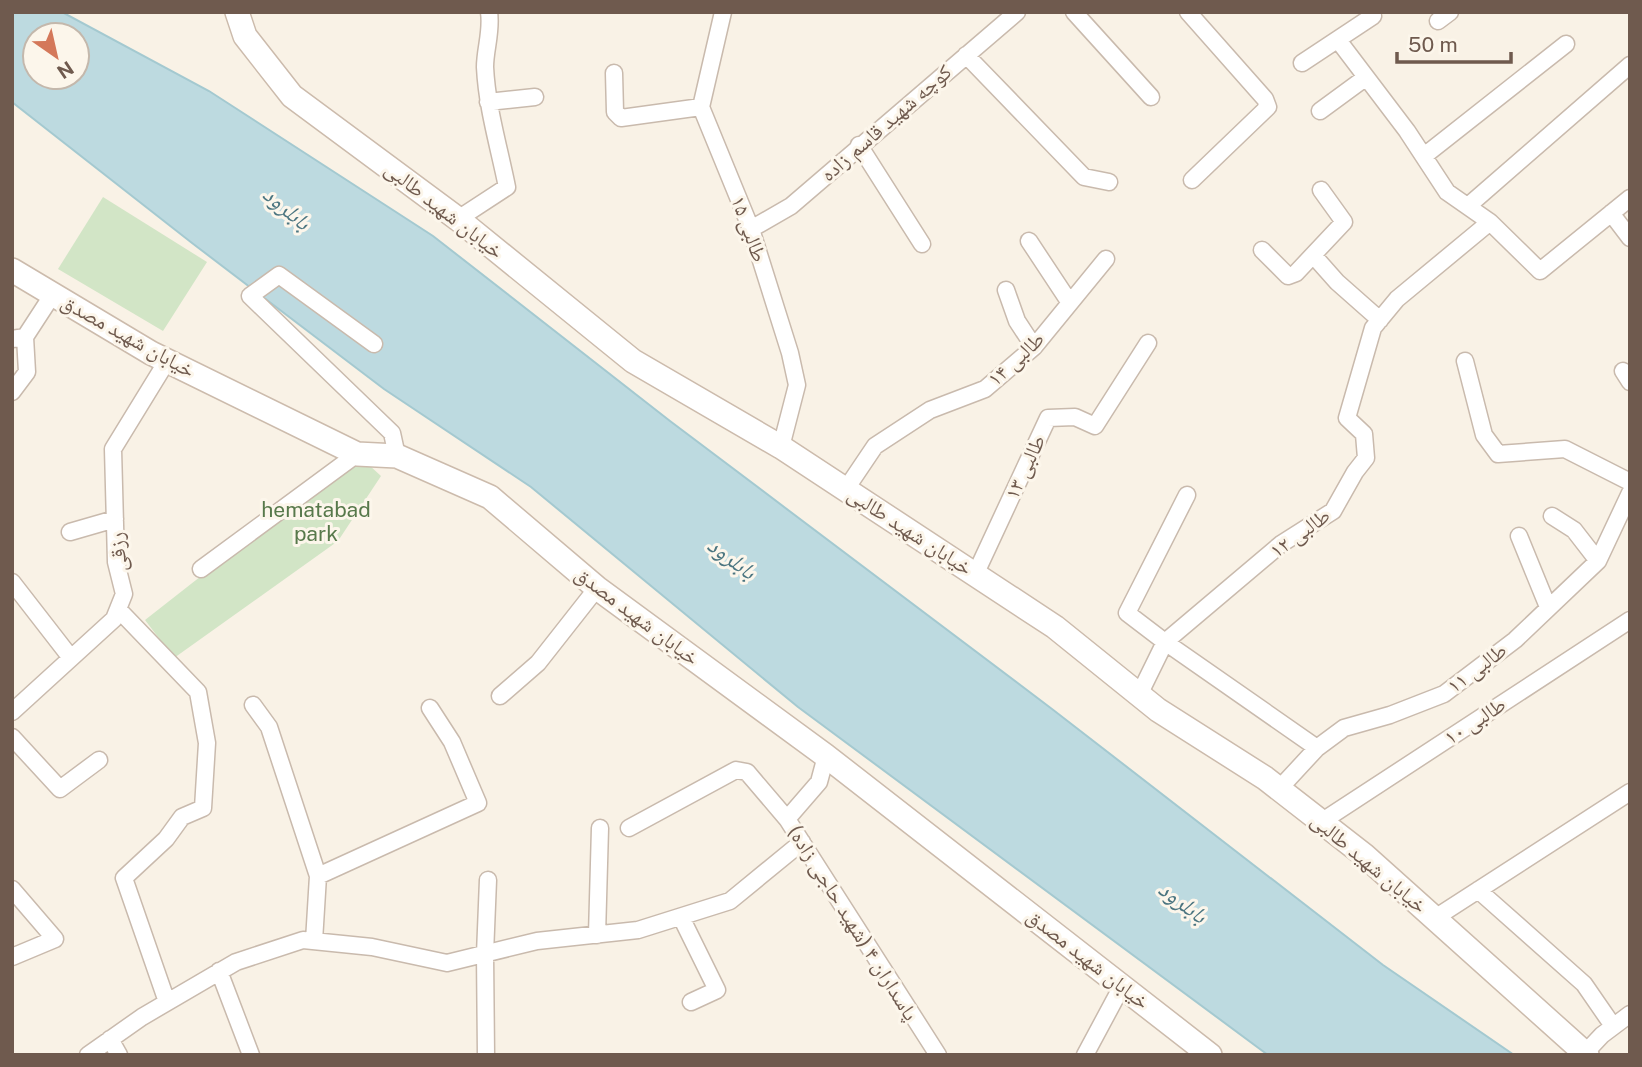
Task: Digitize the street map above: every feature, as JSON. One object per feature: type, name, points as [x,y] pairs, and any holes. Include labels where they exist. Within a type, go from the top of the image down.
[{"type":"street","name":"خیابان شهید طالبی","points":[[237,12],[245,36],[292,96],[457,219],[633,361],[781,447],[1055,626],[1158,710],[1279,789],[1364,855],[1587,1054]]},
{"type":"street","points":[[457,219],[507,187],[488,102],[485,64],[491,22],[489,12]]},
{"type":"street","points":[[614,73],[615,111],[621,118],[701,107],[723,12]]},
{"type":"street","name":"کوچه شهید قاسم زاده","points":[[751,229],[791,206],[966,55],[997,19],[1017,12]]},
{"type":"street","points":[[1074,12],[1151,97]]},
{"type":"street","points":[[1188,12],[1265,99],[1268,107],[1192,180]]},
{"type":"street","points":[[1302,63],[1373,16]]},
{"type":"street","points":[[1338,40],[1447,191],[1490,222],[1540,271],[1630,198]]},
{"type":"street","points":[[1424,156],[1566,44]]},
{"type":"street","points":[[966,55],[1084,177],[1109,182]]},
{"type":"street","points":[[1468,206],[1630,65]]},
{"type":"street","points":[[1320,111],[1365,78]]},
{"type":"street","points":[[488,102],[535,97]]},
{"type":"street","name":"طالبی ۱۵","points":[[701,107],[751,229],[790,353],[797,385],[781,447]]},
{"type":"street","points":[[859,145],[922,244]]},
{"type":"street","points":[[1262,250],[1288,276],[1296,273],[1344,222],[1321,190]]},
{"type":"street","points":[[1611,213],[1630,238]]},
{"type":"street","name":"طالبی ۱۲","points":[[1139,695],[1165,642],[1281,544],[1333,511],[1366,458],[1364,434],[1347,418],[1373,328],[1397,299],[1490,222]]},
{"type":"street","points":[[1029,241],[1070,303]]},
{"type":"street","points":[[1313,255],[1337,282],[1380,320]]},
{"type":"street","name":"طالبی ۱۴","points":[[846,489],[875,446],[930,410],[985,389],[1034,347],[1106,259]]},
{"type":"street","name":"خیابان شهید مصدق","points":[[12,270],[167,360],[357,454],[397,456],[490,497],[597,588],[826,756],[1210,1055]]},
{"type":"street","points":[[374,344],[279,275],[250,296],[392,433],[397,456]]},
{"type":"street","points":[[1006,290],[1017,321],[1034,347]]},
{"type":"street","points":[[12,392],[27,372],[18,338],[53,294]]},
{"type":"street","name":"طالبی ۱۳","points":[[975,575],[1048,418],[1075,417],[1095,426],[1148,342]]},
{"type":"street","name":"رزقی","points":[[118,609],[124,594],[116,562],[113,449],[167,360]]},
{"type":"street","points":[[1465,361],[1484,435],[1498,454],[1565,449],[1630,482]]},
{"type":"street","points":[[201,569],[357,454]]},
{"type":"street","name":"طالبی ۱۱","points":[[1279,789],[1317,748],[1344,729],[1444,694],[1515,640],[1598,561],[1630,493]]},
{"type":"street","points":[[1187,495],[1127,613],[1317,748]]},
{"type":"street","points":[[1552,516],[1574,530],[1598,561]]},
{"type":"street","points":[[70,532],[115,519]]},
{"type":"street","points":[[1519,536],[1548,607]]},
{"type":"street","points":[[12,582],[71,658]]},
{"type":"street","points":[[500,696],[538,663],[597,588]]},
{"type":"street","points":[[12,712],[114,619],[118,609],[198,692],[207,743],[203,808],[182,817],[166,839],[124,878],[167,1002]]},
{"type":"street","name":"طالبی ۱۰","points":[[1321,822],[1630,620]]},
{"type":"street","points":[[253,705],[268,727],[318,876],[314,941]]},
{"type":"street","points":[[318,876],[478,803],[452,742],[430,708]]},
{"type":"street","points":[[12,737],[60,789],[99,760]]},
{"type":"street","name":"پاسداران ۴ (شهید حاجی زاده)","points":[[826,756],[819,782],[787,819],[937,1055]]},
{"type":"street","points":[[629,828],[736,770],[747,772],[787,819]]},
{"type":"street","points":[[1435,918],[1630,792]]},
{"type":"street","points":[[597,935],[600,828]]},
{"type":"street","points":[[88,1055],[219,971],[236,962],[303,940],[372,947],[447,963],[537,941],[638,930],[730,901],[802,842]]},
{"type":"street","points":[[486,1055],[485,954],[488,880]]},
{"type":"street","points":[[12,889],[55,939],[12,957]]},
{"type":"street","points":[[1478,890],[1584,984],[1614,1026]]},
{"type":"street","points":[[681,917],[717,990],[691,1002]]},
{"type":"street","points":[[219,971],[251,1055]]},
{"type":"street","points":[[1085,1055],[1122,986]]},
{"type":"street","points":[[1587,1054],[1614,1026],[1630,1014]]},
{"type":"street","points":[[110,1039],[119,1055]]},
{"type":"green space","points":[[103,197],[207,262],[163,331],[58,269]]},
{"type":"green space","name":"hematabad park","points":[[357,454],[381,476],[338,541],[174,658],[145,620]]},
{"type":"water","name":"بابلرود","points":[[12,12],[62,12],[79,21],[21,21],[21,91],[91,91],[91,28],[209,91],[433,236],[670,421],[1052,709],[1383,965],[1514,1055],[1268,1055],[798,707],[531,487],[384,389],[12,102]]}]
